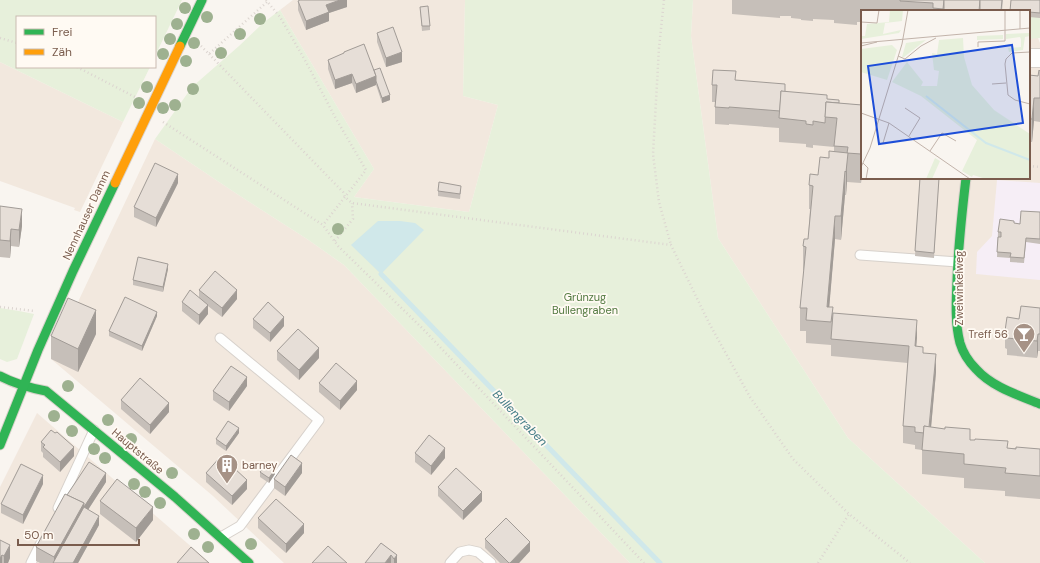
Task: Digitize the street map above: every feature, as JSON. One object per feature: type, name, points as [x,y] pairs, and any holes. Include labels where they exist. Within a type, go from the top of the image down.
[{"type":"street","name":"Nennhauser Damm","points":[[0,445],[72,271],[202,0]]},
{"type":"street","name":"Zweiwinkelweg","points":[[966,179],[956,297],[960,344],[970,362],[983,376],[1003,388],[1040,404]]},
{"type":"street","name":"Hauptstraße","points":[[0,376],[11,382],[46,391],[221,537],[249,563]]},
{"type":"lane","points":[[860,255],[958,262]]},
{"type":"lane","points":[[220,338],[319,420],[240,526],[221,537]]},
{"type":"lane","points":[[54,518],[94,430]]},
{"type":"lane","points":[[31,563],[44,538]]},
{"type":"lane","points":[[450,563],[460,552],[469,550],[478,552],[491,563]]},
{"type":"path","points":[[664,0],[659,48],[653,154],[659,202],[671,245],[709,323],[750,397],[793,459],[849,514],[910,563]]},
{"type":"path","points":[[209,54],[266,1],[280,17],[366,170],[323,225]]},
{"type":"path","points":[[0,38],[16,44]]},
{"type":"path","points":[[201,46],[343,192],[345,197],[352,202],[671,245]]},
{"type":"path","points":[[79,68],[133,96]]},
{"type":"path","points":[[171,128],[323,225],[338,246],[423,329],[644,563]]},
{"type":"path","points":[[1030,166],[1040,167]]},
{"type":"path","points":[[335,241],[353,219],[352,202]]},
{"type":"path","points":[[0,307],[40,312]]},
{"type":"path","points":[[818,563],[849,514]]},
{"type":"shaded area","points":[[293,0],[465,0],[463,96],[498,105],[469,212],[354,197],[374,169],[280,10]]},
{"type":"shaded area","points":[[693,0],[1040,0],[1040,38],[1038,38],[1040,43],[1040,563],[985,563],[848,438],[718,238],[691,36]]},
{"type":"shaded area","points":[[0,62],[123,122],[80,212],[74,210],[75,208],[0,181]]},
{"type":"shaded area","points":[[155,139],[344,265],[630,563],[284,563],[213,496],[51,359]]},
{"type":"shaded area","points":[[997,180],[1040,183],[1040,280],[976,274],[977,252],[992,236]]},
{"type":"shaded area","points":[[37,413],[210,563],[0,563],[0,487]]},
{"type":"green space","points":[[0,0],[182,0],[156,54],[156,16],[16,16],[16,68],[150,68],[123,122],[0,62]]},
{"type":"green space","name":"Grünzug Bullengraben","points":[[465,0],[693,0],[691,36],[718,238],[848,438],[985,563],[630,563],[344,265],[155,139],[192,87],[263,23],[280,10],[374,169],[354,197],[469,212],[498,105],[463,96]]},
{"type":"green space","points":[[1030,17],[1040,17],[1040,38],[1030,39]]},
{"type":"green space","points":[[0,308],[34,314],[17,359],[7,362],[0,359]]},
{"type":"water","points":[[378,221],[415,223],[424,230],[381,274],[351,245]]},
{"type":"building","points":[[340,0],[326,5],[329,12],[306,21],[298,1]]},
{"type":"building","points":[[900,0],[944,0],[943,9],[933,8],[933,3]]},
{"type":"building","points":[[944,0],[980,0],[979,10],[944,10]]},
{"type":"building","points":[[980,0],[1002,0],[1001,10],[980,10]]},
{"type":"building","points":[[1011,0],[1040,0],[1040,13],[1030,12],[1030,10],[1010,10]]},
{"type":"building","points":[[428,6],[430,26],[422,26],[420,7]]},
{"type":"building","points":[[393,27],[402,52],[386,58],[377,33]]},
{"type":"building","points":[[364,44],[376,76],[356,84],[352,74],[335,80],[328,60]]},
{"type":"building","points":[[380,68],[390,95],[382,98],[374,70]]},
{"type":"building","points":[[713,70],[736,71],[735,80],[785,84],[785,92],[781,91],[780,111],[715,107],[717,85],[712,85]]},
{"type":"building","points":[[1039,70],[1040,98],[1034,98],[1032,119],[1030,119],[1030,75],[1038,76]]},
{"type":"building","points":[[781,91],[827,95],[827,99],[839,100],[839,103],[826,102],[825,123],[813,121],[813,125],[806,124],[806,121],[779,118]]},
{"type":"building","points":[[826,102],[861,105],[861,154],[847,153],[848,147],[834,146],[837,118],[825,117]]},
{"type":"building","points":[[829,151],[848,153],[841,216],[835,216],[827,307],[833,307],[831,322],[806,320],[807,308],[800,308],[806,247],[803,246],[804,239],[808,239],[813,186],[809,185],[810,174],[818,175],[820,157],[829,158]]},
{"type":"building","points":[[155,163],[178,174],[156,218],[134,207]]},
{"type":"building","points":[[920,179],[939,179],[934,253],[915,251]]},
{"type":"building","points":[[439,182],[461,186],[460,194],[438,191]]},
{"type":"building","points":[[0,206],[22,209],[19,230],[11,229],[10,241],[0,240]]},
{"type":"building","points":[[1021,211],[1040,212],[1040,239],[1026,238],[1024,258],[1010,257],[1011,253],[997,252],[998,237],[1001,237],[1001,232],[998,232],[1000,219],[1014,221],[1014,223],[1020,224]]},
{"type":"building","points":[[138,257],[168,264],[163,287],[133,280]]},
{"type":"building","points":[[215,271],[237,290],[222,308],[199,290]]},
{"type":"building","points":[[190,290],[208,305],[199,315],[182,302]]},
{"type":"building","points":[[125,297],[157,312],[142,346],[109,331]]},
{"type":"building","points":[[68,298],[96,310],[78,349],[51,336]]},
{"type":"building","points":[[268,302],[284,317],[270,333],[253,319]]},
{"type":"building","points":[[1021,306],[1040,308],[1040,334],[1038,334],[1037,341],[1007,338],[1008,332],[1005,331],[1007,317],[1019,319]]},
{"type":"building","points":[[833,313],[917,320],[915,346],[923,347],[923,353],[936,354],[929,427],[924,426],[924,433],[915,432],[915,427],[903,426],[909,346],[831,339]]},
{"type":"building","points":[[298,329],[319,348],[299,370],[277,351]]},
{"type":"building","points":[[336,363],[357,381],[340,401],[319,383]]},
{"type":"building","points":[[231,366],[247,377],[229,402],[213,391]]},
{"type":"building","points":[[140,378],[169,403],[150,425],[121,400]]},
{"type":"building","points":[[228,421],[239,428],[226,446],[216,439]]},
{"type":"building","points":[[924,426],[945,429],[945,427],[970,429],[970,440],[1008,441],[1007,448],[1016,449],[1016,447],[1040,449],[1040,476],[1005,473],[1006,468],[964,464],[964,454],[922,450]]},
{"type":"building","points":[[51,430],[55,433],[57,432],[74,447],[60,462],[43,447],[45,445],[41,442]]},
{"type":"building","points":[[429,435],[445,448],[431,466],[415,453]]},
{"type":"building","points":[[291,455],[302,463],[285,487],[274,479]]},
{"type":"building","points":[[221,456],[247,480],[232,496],[206,473]]},
{"type":"building","points":[[89,462],[106,473],[84,507],[84,503],[67,495]]},
{"type":"building","points":[[267,463],[275,469],[269,478],[260,472]]},
{"type":"building","points":[[21,464],[43,475],[23,515],[1,504]]},
{"type":"building","points":[[456,468],[482,492],[463,511],[438,487]]},
{"type":"building","points":[[117,479],[153,507],[136,528],[100,501]]},
{"type":"building","points":[[65,494],[84,503],[54,557],[36,547]]},
{"type":"building","points":[[276,499],[304,524],[286,544],[258,518]]},
{"type":"building","points":[[84,507],[99,516],[73,563],[53,563]]},
{"type":"building","points":[[506,518],[530,542],[510,563],[485,539]]},
{"type":"building","points":[[0,540],[10,545],[4,556],[2,555],[0,558]]},
{"type":"building","points":[[381,543],[397,555],[394,559],[391,555],[385,563],[365,563]]},
{"type":"building","points":[[328,546],[347,563],[312,563]]},
{"type":"building","points":[[191,547],[209,563],[177,563]]},
{"type":"waterway","name":"Bullengraben","points":[[381,274],[660,563]]},
{"type":"traffic: fast","points":[[180,46],[202,0]]},
{"type":"traffic: fast","points":[[966,179],[959,243],[956,297],[958,336],[960,343],[973,366],[982,375],[997,386],[1040,404]]},
{"type":"traffic: fast","points":[[0,445],[38,350],[73,271],[115,183]]},
{"type":"traffic: fast","points":[[0,376],[34,389],[46,391],[175,497],[249,563]]},
{"type":"traffic: slow","points":[[115,183],[180,46]]},
{"type":"place","name":"Treff 56","points":[[1024,354]]},
{"type":"place","name":"barney","points":[[227,484]]}]
